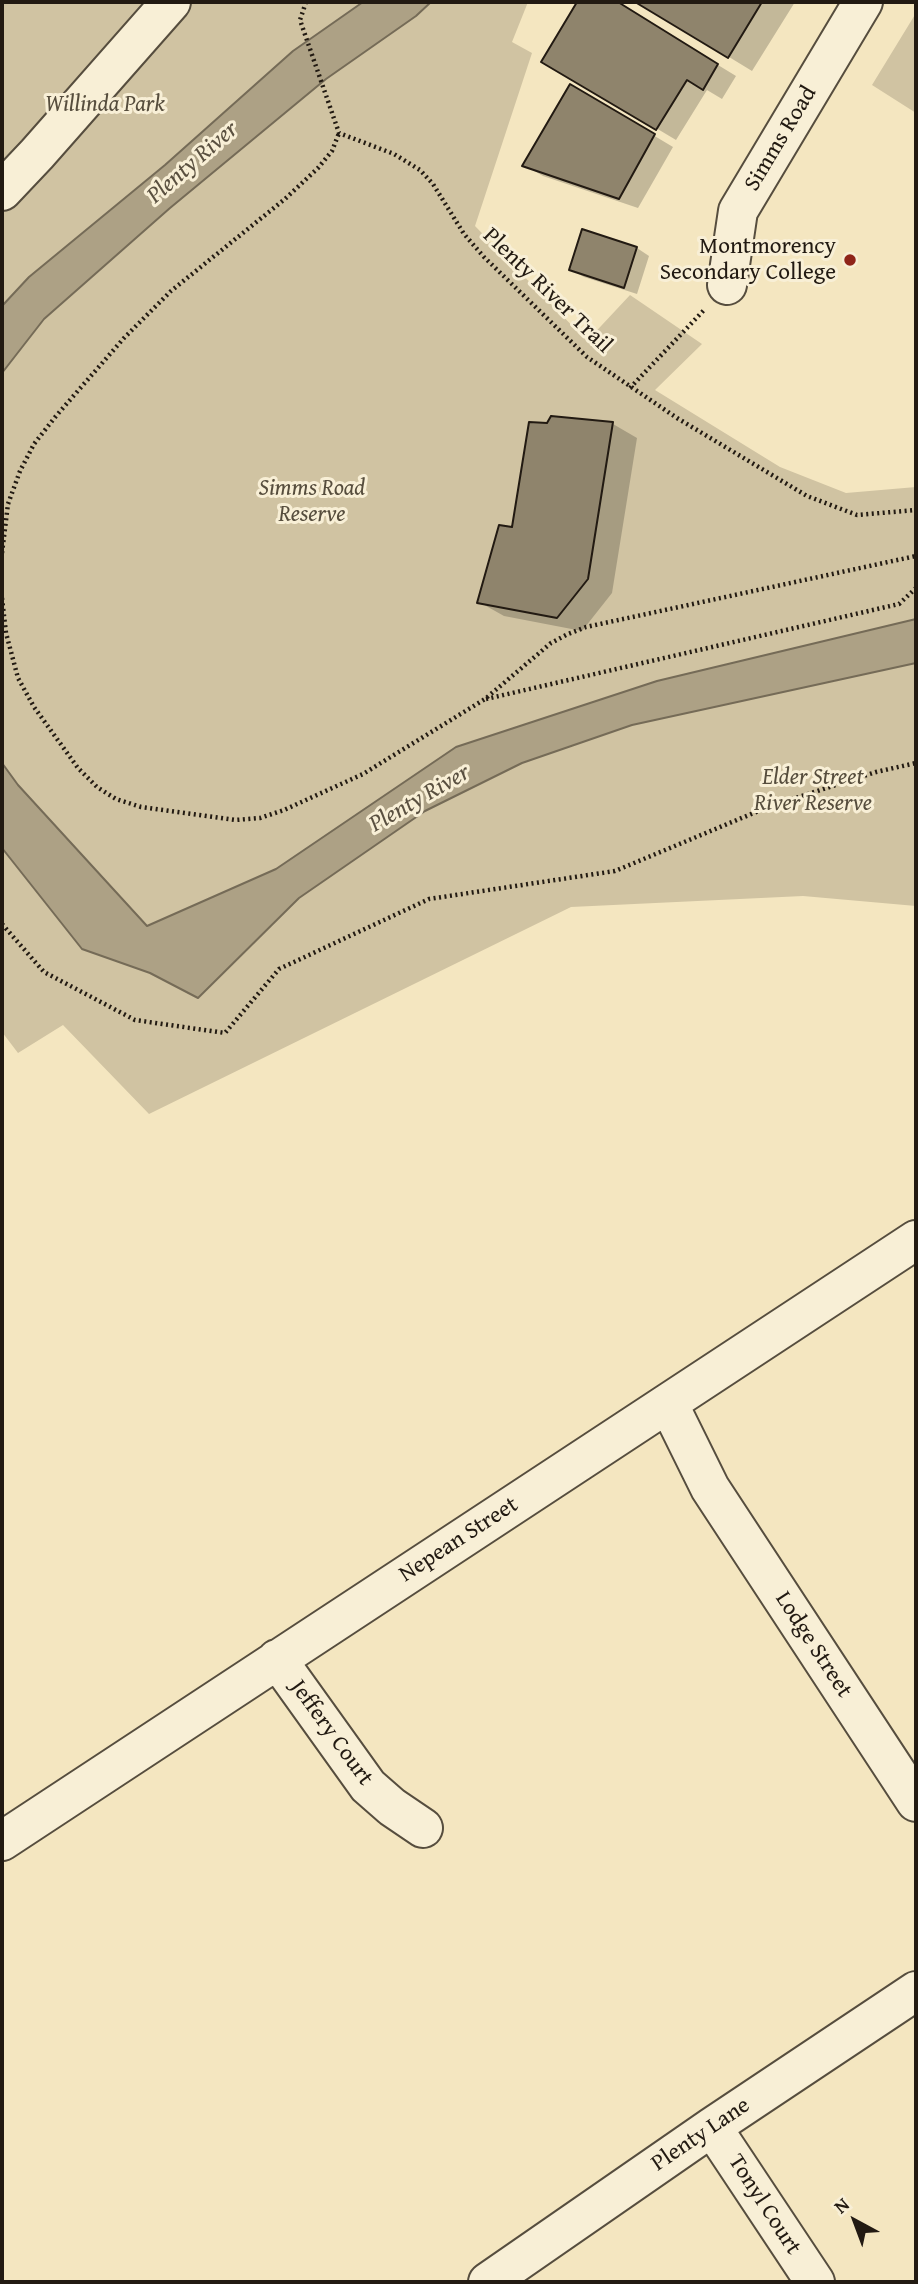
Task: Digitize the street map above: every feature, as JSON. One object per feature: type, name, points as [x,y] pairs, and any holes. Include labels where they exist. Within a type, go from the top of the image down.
[{"type":"street","points":[[2,191],[171,2]]},
{"type":"street","name":"Simms Road","points":[[727,285],[738,211],[863,2]]},
{"type":"street","name":"Nepean Street","points":[[2,1841],[916,1240]]},
{"type":"street","name":"Lodge Street","points":[[657,1410],[916,1802]]},
{"type":"street","name":"Jeffery Court","points":[[277,1659],[368,1786],[392,1807],[423,1828]]},
{"type":"street","name":"Plenty Lane","points":[[488,2282],[712,2127],[916,1991]]},
{"type":"street","name":"Tonyl Court","points":[[712,2127],[815,2282]]},
{"type":"path","points":[[2,553],[8,504],[20,471],[34,444],[56,416],[92,373],[171,291],[285,199],[332,151],[339,133],[300,20],[306,2]]},
{"type":"path","name":"Plenty River Trail","points":[[339,133],[394,154],[420,170],[433,184],[464,234],[522,296],[587,357],[630,388],[807,496],[835,509],[857,515],[916,510]]},
{"type":"path","points":[[630,388],[727,285]]},
{"type":"path","points":[[2,598],[6,634],[15,667],[33,707],[78,768],[97,787],[116,799],[141,807],[235,820],[260,818],[284,810],[363,774],[485,699],[551,643],[586,627],[916,556]]},
{"type":"path","points":[[485,699],[899,604],[916,588]]},
{"type":"path","points":[[2,924],[44,972],[135,1020],[225,1032],[279,969],[429,899],[615,871],[768,807],[876,772],[916,763]]},
{"type":"green space","name":"Simms Road Reserve","points":[[2,2],[528,2],[512,42],[532,53],[475,226],[587,341],[630,295],[702,344],[655,390],[780,467],[846,493],[916,487],[916,640],[503,752],[145,971],[199,998],[299,898],[425,811],[522,763],[632,725],[916,663],[916,906],[803,896],[571,907],[149,1114],[63,1025],[18,1053],[2,1032]]},
{"type":"green space","points":[[916,13],[916,113],[872,85]]},
{"type":"water","name":"Plenty River","points":[[363,2],[431,2],[416,16],[326,79],[170,208],[44,319],[2,373],[2,306],[29,277],[165,165],[293,51]]},
{"type":"water","name":"Plenty River","points":[[916,619],[916,663],[632,725],[522,763],[425,811],[299,898],[198,998],[150,973],[82,949],[2,848],[2,763],[18,785],[147,926],[276,869],[456,747],[657,681]]},
{"type":"building","points":[[577,2],[618,2],[718,64],[703,90],[687,80],[656,130],[541,62]]},
{"type":"building","points":[[635,2],[762,2],[728,58]]},
{"type":"building","points":[[570,84],[655,134],[619,199],[522,166]]},
{"type":"building","points":[[582,229],[637,247],[624,288],[569,270]]},
{"type":"building","points":[[551,416],[613,422],[588,579],[557,618],[477,603],[499,525],[512,527],[529,422],[547,423]]},
{"type":"place","name":"Montmorency Secondary College","points":[[850,260]]},
{"type":"park label","name":"Willinda Park","points":[[105,105]]},
{"type":"park label","name":"Elder Street River Reserve","points":[[813,791]]}]
